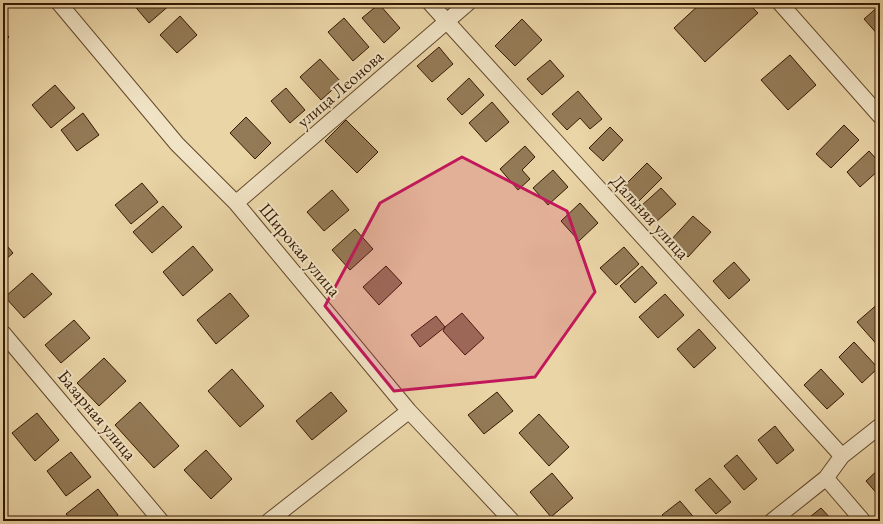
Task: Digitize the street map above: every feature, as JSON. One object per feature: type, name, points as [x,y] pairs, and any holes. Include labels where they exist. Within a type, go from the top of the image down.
[{"type":"street","name":"Широкая улица","points":[[59,3],[177,144],[236,203],[409,411],[512,521]]},
{"type":"street","name":"Дальняя улица","points":[[430,3],[842,456]]},
{"type":"street","name":"улица Леонова","points":[[236,203],[448,22],[468,3]]},
{"type":"street","points":[[780,3],[880,116]]},
{"type":"street","name":"Базарная улица","points":[[3,333],[162,521]]},
{"type":"street","points":[[269,521],[409,411]]},
{"type":"street","points":[[772,521],[826,478],[842,456],[880,426]]},
{"type":"street","points":[[826,478],[863,521]]},
{"type":"highlighted area","points":[[462,157],[567,211],[595,292],[535,377],[394,391],[325,306],[380,203]]},
{"type":"building","points":[[132,3],[169,3],[171,4],[149,23]]},
{"type":"building","points":[[701,3],[748,3],[758,13],[705,62],[674,28]]},
{"type":"building","points":[[379,4],[400,28],[384,43],[362,18]]},
{"type":"building","points":[[880,5],[880,37],[864,19]]},
{"type":"building","points":[[180,16],[197,35],[177,53],[160,35]]},
{"type":"building","points":[[344,18],[369,47],[353,61],[328,32]]},
{"type":"building","points":[[522,19],[542,40],[515,66],[495,46]]},
{"type":"building","points":[[3,30],[9,37],[3,42]]},
{"type":"building","points":[[439,47],[453,64],[432,82],[417,66]]},
{"type":"building","points":[[790,55],[816,85],[788,110],[761,80]]},
{"type":"building","points":[[320,59],[341,82],[321,100],[300,77]]},
{"type":"building","points":[[550,60],[564,76],[542,95],[527,79]]},
{"type":"building","points":[[469,78],[484,95],[462,115],[447,99]]},
{"type":"building","points":[[55,85],[75,108],[51,128],[32,105]]},
{"type":"building","points":[[286,88],[305,110],[290,123],[271,101]]},
{"type":"building","points":[[578,91],[602,119],[590,129],[580,118],[567,130],[552,114]]},
{"type":"building","points":[[492,102],[509,122],[486,142],[469,123]]},
{"type":"building","points":[[83,113],[99,135],[77,151],[61,130]]},
{"type":"building","points":[[246,117],[271,143],[255,159],[230,133]]},
{"type":"building","points":[[346,120],[378,152],[357,173],[325,141]]},
{"type":"building","points":[[844,125],[859,140],[831,168],[816,154]]},
{"type":"building","points":[[610,127],[623,140],[603,161],[589,148]]},
{"type":"building","points":[[525,146],[535,157],[522,170],[530,179],[518,190],[500,169]]},
{"type":"building","points":[[869,151],[880,163],[880,169],[860,187],[847,172]]},
{"type":"building","points":[[647,163],[662,178],[639,201],[624,186]]},
{"type":"building","points":[[553,170],[568,187],[548,205],[533,188]]},
{"type":"building","points":[[142,183],[158,202],[131,224],[115,205]]},
{"type":"building","points":[[661,188],[676,204],[656,222],[641,206]]},
{"type":"building","points":[[332,190],[349,210],[324,231],[307,212]]},
{"type":"building","points":[[580,203],[598,223],[579,241],[561,221]]},
{"type":"building","points":[[163,206],[182,227],[152,253],[133,232]]},
{"type":"building","points":[[693,216],[711,232],[688,257],[670,241]]},
{"type":"building","points":[[355,229],[373,249],[350,270],[332,250]]},
{"type":"building","points":[[3,241],[13,253],[3,262]]},
{"type":"building","points":[[193,246],[213,270],[183,296],[163,272]]},
{"type":"building","points":[[624,247],[639,264],[616,285],[600,268]]},
{"type":"building","points":[[734,262],[750,280],[729,299],[713,281]]},
{"type":"building","points":[[386,266],[402,283],[379,305],[363,287]]},
{"type":"building","points":[[642,266],[657,283],[635,303],[620,286]]},
{"type":"building","points":[[32,273],[52,294],[24,318],[5,297]]},
{"type":"building","points":[[230,293],[249,316],[216,344],[197,320]]},
{"type":"building","points":[[665,294],[684,315],[658,338],[639,317]]},
{"type":"building","points":[[880,302],[880,348],[857,322]]},
{"type":"building","points":[[462,313],[484,338],[465,355],[443,331],[445,327]]},
{"type":"building","points":[[436,316],[445,327],[420,347],[411,335]]},
{"type":"building","points":[[74,320],[90,338],[61,363],[45,345]]},
{"type":"building","points":[[699,329],[716,348],[694,368],[677,349]]},
{"type":"building","points":[[854,342],[878,368],[862,383],[839,357]]},
{"type":"building","points":[[104,358],[126,381],[99,406],[77,383]]},
{"type":"building","points":[[232,369],[264,406],[240,427],[208,391]]},
{"type":"building","points":[[821,369],[844,394],[827,409],[804,385]]},
{"type":"building","points":[[331,392],[347,411],[312,440],[296,421]]},
{"type":"building","points":[[497,392],[513,411],[484,434],[468,415]]},
{"type":"building","points":[[140,402],[179,446],[154,468],[115,425]]},
{"type":"building","points":[[37,413],[59,440],[35,461],[12,433]]},
{"type":"building","points":[[539,414],[569,447],[549,466],[519,433]]},
{"type":"building","points":[[775,426],[794,450],[777,464],[758,440]]},
{"type":"building","points":[[206,450],[232,479],[211,499],[184,470]]},
{"type":"building","points":[[71,452],[91,477],[66,496],[47,471]]},
{"type":"building","points":[[737,455],[757,479],[744,490],[724,466]]},
{"type":"building","points":[[880,468],[880,495],[879,496],[866,481]]},
{"type":"building","points":[[552,473],[573,498],[551,517],[530,492]]},
{"type":"building","points":[[710,478],[731,502],[716,514],[695,490]]},
{"type":"building","points":[[98,489],[118,515],[111,521],[72,521],[66,514]]},
{"type":"building","points":[[680,501],[697,521],[667,521],[662,515]]},
{"type":"building","points":[[821,508],[833,521],[805,521]]}]
